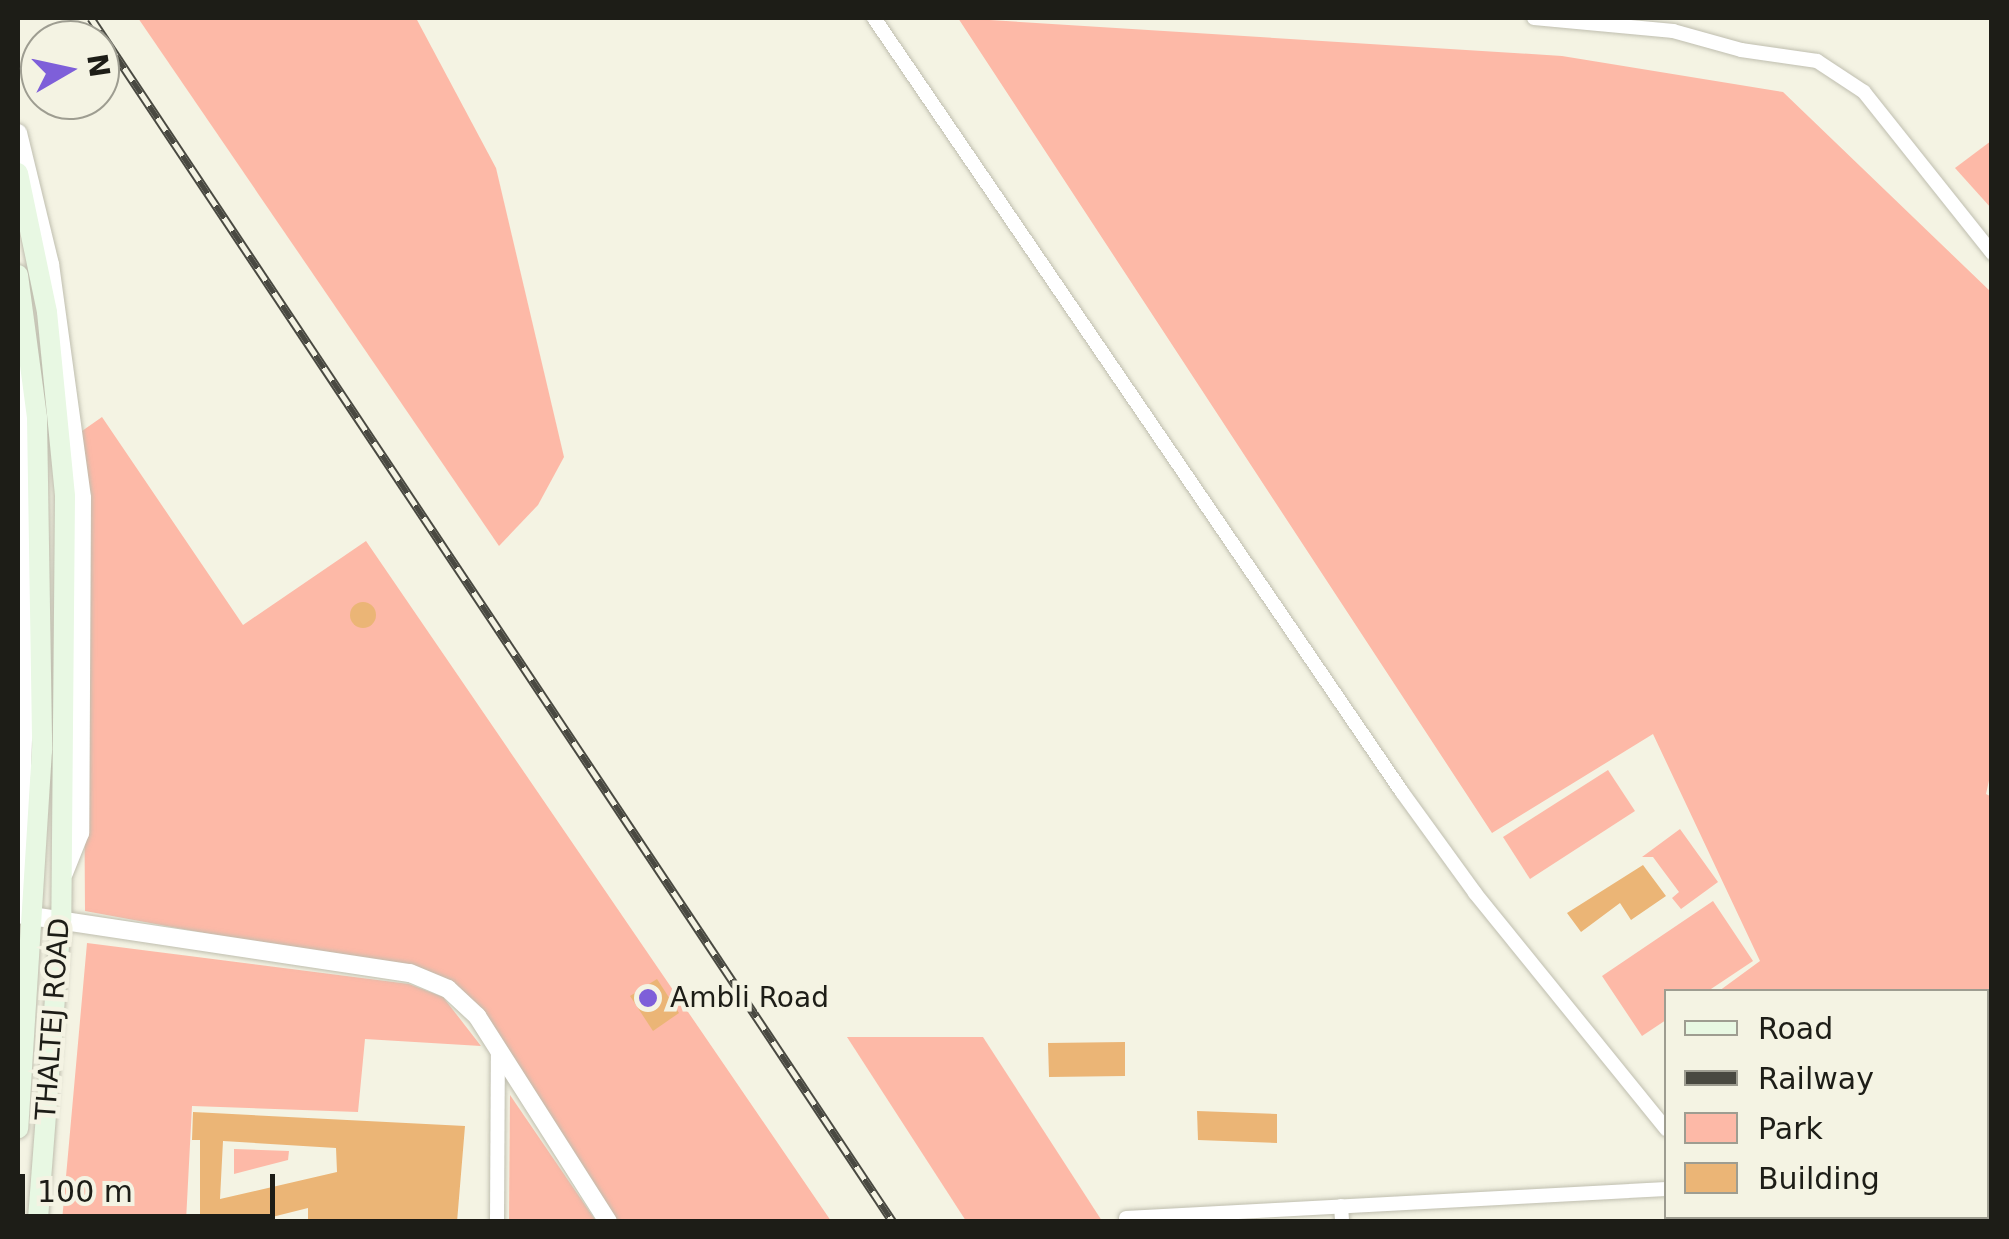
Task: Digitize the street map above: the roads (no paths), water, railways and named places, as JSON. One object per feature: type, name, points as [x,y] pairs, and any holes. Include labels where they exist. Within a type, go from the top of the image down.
[{"type":"main road","name":"THALTEJ ROAD","points":[[18,173],[60,407],[63,876],[38,1222]]},
{"type":"main road","name":"THALTEJ ROAD","points":[[18,276],[33,365],[41,503],[41,828],[38,879],[24,915],[18,1128]]},
{"type":"street","points":[[874,18],[1412,805],[1664,1127]]},
{"type":"street","points":[[1534,18],[1599,20],[1690,34],[1740,50],[1817,61],[1864,92],[1992,253]]},
{"type":"street","points":[[18,133],[50,264],[82,498],[80,833],[63,876]]},
{"type":"street","points":[[18,369],[26,639],[24,915],[410,974],[448,989],[477,1016],[498,1056],[608,1222]]},
{"type":"street","points":[[496,1222],[498,1056]]},
{"type":"street","points":[[1126,1218],[1341,1214],[1664,1189]]},
{"type":"railway","points":[[91,18],[893,1222]]},
{"type":"place","name":"Ambli Road","points":[[648,998]]}]
